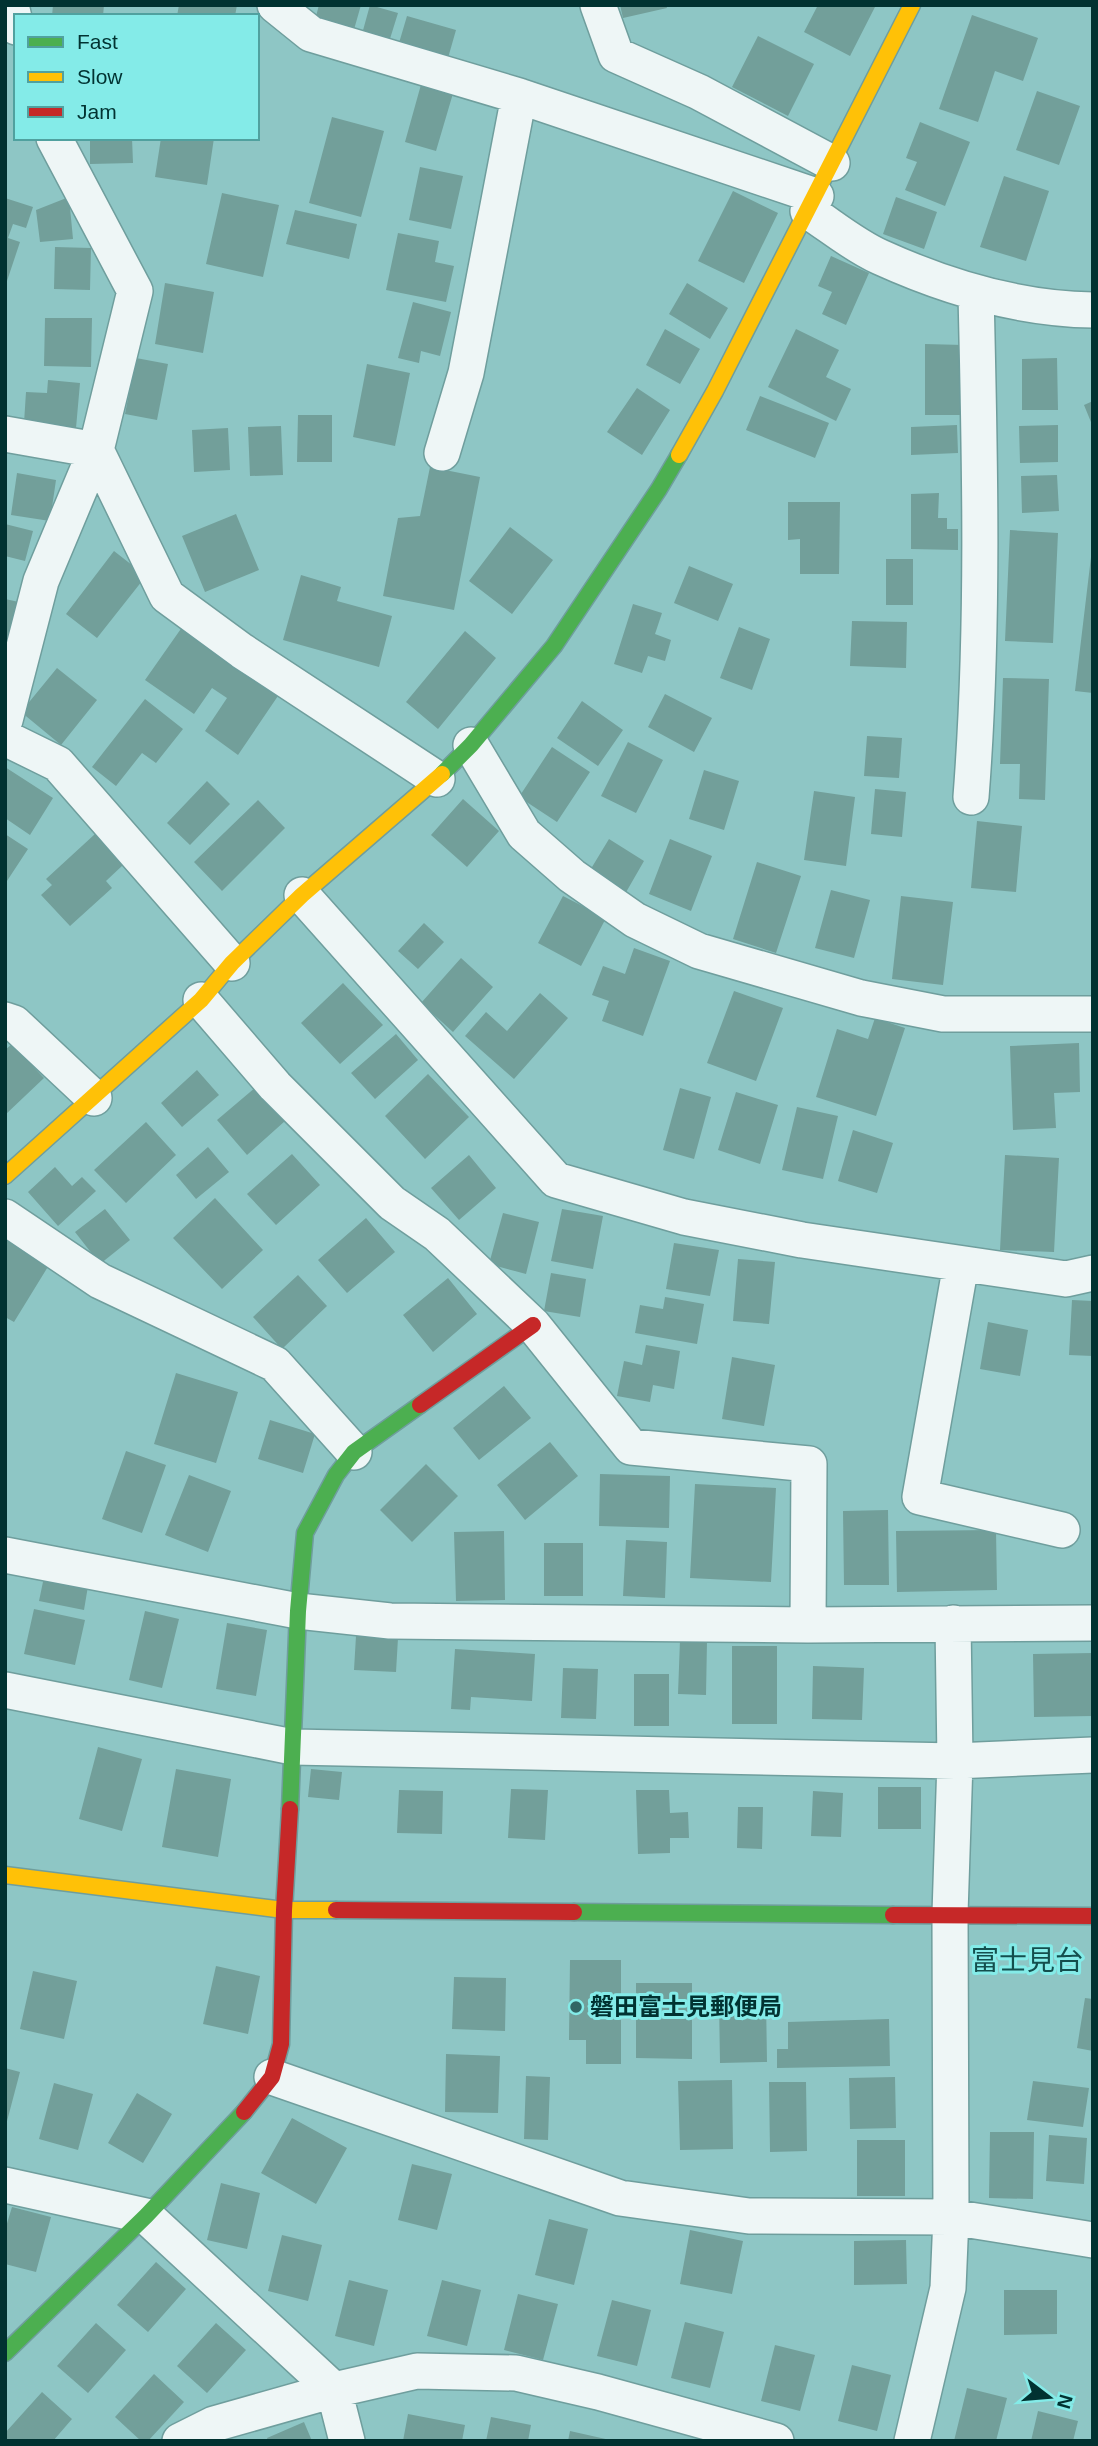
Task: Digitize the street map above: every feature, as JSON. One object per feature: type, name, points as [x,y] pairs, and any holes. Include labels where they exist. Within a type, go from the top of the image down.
[{"type":"street","points":[[275,5],[311,34],[519,96],[812,203],[878,257],[976,293],[1071,310],[1093,310]]},
{"type":"street","points":[[598,5],[616,55],[699,92],[832,163]]},
{"type":"street","points":[[5,1176],[201,999],[232,963],[302,895],[437,779],[471,745],[554,646],[659,489],[715,391],[912,5]]},
{"type":"street","points":[[442,453],[466,373],[519,96]]},
{"type":"street","points":[[5,720],[41,581],[96,450],[135,290],[55,140]]},
{"type":"street","points":[[971,797],[976,730],[981,535],[976,293]]},
{"type":"street","points":[[5,434],[96,450]]},
{"type":"street","points":[[96,450],[167,597],[243,651],[437,779]]},
{"type":"street","points":[[5,738],[58,764],[232,963]]},
{"type":"street","points":[[471,745],[524,834],[572,876],[635,920],[699,951],[861,998],[943,1014],[1093,1014]]},
{"type":"street","points":[[302,895],[556,1180],[684,1217],[802,1240],[1066,1279],[1093,1273]]},
{"type":"street","points":[[201,999],[275,1086],[392,1203],[437,1234],[533,1325],[631,1447],[809,1464],[808,1625]]},
{"type":"street","points":[[5,1020],[14,1023],[94,1098]]},
{"type":"street","points":[[5,1217],[100,1281],[275,1364],[354,1452]]},
{"type":"street","points":[[961,1264],[920,1497],[1062,1530]]},
{"type":"street","points":[[5,2353],[146,2216],[247,2109],[272,2077],[281,2044],[284,1910],[304,1533],[336,1475],[354,1452],[533,1325]]},
{"type":"street","points":[[5,1555],[298,1611],[390,1621],[808,1625],[1093,1623]]},
{"type":"street","points":[[912,2441],[948,2288],[951,2217],[950,1914],[955,1761],[953,1622]]},
{"type":"street","points":[[5,1690],[293,1747],[955,1761],[1093,1755]]},
{"type":"street","points":[[5,1875],[284,1910],[1093,1916]]},
{"type":"street","points":[[272,2077],[620,2198],[749,2216],[951,2217],[1093,2240]]},
{"type":"street","points":[[5,2185],[146,2216],[334,2390],[347,2441]]},
{"type":"street","points":[[180,2441],[214,2424],[334,2390],[417,2371],[516,2373],[598,2392],[776,2441]]},
{"type":"building","points":[[53,5],[104,5],[103,14],[52,14]]},
{"type":"building","points":[[179,5],[237,5],[235,14],[177,14]]},
{"type":"building","points":[[319,5],[361,5],[353,33],[315,20]]},
{"type":"building","points":[[370,5],[398,13],[389,42],[362,34]]},
{"type":"building","points":[[620,5],[666,5],[667,8],[623,18]]},
{"type":"building","points":[[818,5],[876,5],[850,56],[804,32]]},
{"type":"building","points":[[972,15],[1038,38],[1023,81],[995,71],[978,122],[939,109]]},
{"type":"building","points":[[407,16],[456,30],[448,58],[399,43]]},
{"type":"building","points":[[758,36],[814,64],[788,116],[732,87]]},
{"type":"building","points":[[422,81],[454,90],[436,151],[405,142]]},
{"type":"building","points":[[1037,91],[1080,106],[1059,165],[1016,150]]},
{"type":"building","points":[[332,117],[384,131],[361,217],[309,203]]},
{"type":"building","points":[[920,122],[970,142],[945,206],[905,190],[917,162],[906,158]]},
{"type":"building","points":[[90,140],[132,140],[133,163],[90,164]]},
{"type":"building","points":[[161,140],[214,140],[207,185],[155,177]]},
{"type":"building","points":[[420,167],[463,176],[451,229],[409,220]]},
{"type":"building","points":[[1004,176],[1049,191],[1026,261],[980,247]]},
{"type":"building","points":[[733,191],[778,213],[744,283],[698,261]]},
{"type":"building","points":[[222,193],[279,205],[263,277],[206,264]]},
{"type":"building","points":[[69,197],[73,239],[40,242],[36,210]]},
{"type":"building","points":[[896,197],[937,212],[924,249],[883,234]]},
{"type":"building","points":[[5,198],[33,207],[26,228],[13,224],[8,238],[20,242],[6,284]]},
{"type":"building","points":[[295,210],[357,224],[349,259],[286,244]]},
{"type":"building","points":[[398,233],[439,241],[435,262],[454,266],[446,302],[386,290]]},
{"type":"building","points":[[55,247],[91,248],[90,290],[54,289]]},
{"type":"building","points":[[831,256],[869,273],[846,325],[822,314],[832,292],[818,286]]},
{"type":"building","points":[[165,283],[214,292],[203,353],[155,344]]},
{"type":"building","points":[[687,283],[728,308],[710,339],[669,314]]},
{"type":"building","points":[[413,302],[451,312],[440,356],[421,351],[419,363],[398,358]]},
{"type":"building","points":[[45,318],[92,318],[91,367],[44,366]]},
{"type":"building","points":[[665,329],[700,349],[680,384],[646,365]]},
{"type":"building","points":[[796,329],[839,350],[826,377],[851,389],[836,421],[768,387]]},
{"type":"building","points":[[925,344],[963,345],[963,415],[925,415]]},
{"type":"building","points":[[136,358],[168,364],[157,420],[125,414]]},
{"type":"building","points":[[1057,358],[1058,410],[1022,410],[1022,359]]},
{"type":"building","points":[[367,364],[410,373],[395,446],[353,437]]},
{"type":"building","points":[[48,380],[80,383],[76,428],[24,423],[26,392],[47,393]]},
{"type":"building","points":[[637,388],[670,410],[642,455],[607,432]]},
{"type":"building","points":[[760,396],[829,423],[815,458],[746,430]]},
{"type":"building","points":[[1093,401],[1093,427],[1084,405]]},
{"type":"building","points":[[298,415],[332,415],[332,462],[297,462]]},
{"type":"building","points":[[957,425],[958,453],[911,455],[911,427]]},
{"type":"building","points":[[1058,425],[1058,462],[1020,463],[1019,426]]},
{"type":"building","points":[[281,426],[283,475],[250,476],[248,427]]},
{"type":"building","points":[[228,428],[230,470],[194,472],[192,430]]},
{"type":"building","points":[[430,467],[480,477],[454,610],[383,596],[398,518],[420,516]]},
{"type":"building","points":[[17,473],[56,480],[50,521],[11,515]]},
{"type":"building","points":[[1057,475],[1059,511],[1022,513],[1021,476]]},
{"type":"building","points":[[939,493],[938,518],[947,518],[947,529],[958,529],[958,550],[911,549],[911,494]]},
{"type":"building","points":[[788,502],[840,502],[839,574],[800,574],[800,539],[788,540]]},
{"type":"building","points":[[236,514],[259,570],[205,592],[182,536]]},
{"type":"building","points":[[5,524],[33,531],[25,561],[5,556]]},
{"type":"building","points":[[510,527],[553,560],[512,614],[469,581]]},
{"type":"building","points":[[1010,530],[1058,533],[1053,643],[1005,641]]},
{"type":"building","points":[[114,551],[146,576],[97,638],[66,614]]},
{"type":"building","points":[[1093,557],[1093,693],[1075,691]]},
{"type":"building","points":[[886,559],[913,559],[913,605],[886,605]]},
{"type":"building","points":[[689,566],[733,584],[718,621],[674,603]]},
{"type":"building","points":[[301,575],[341,587],[337,601],[392,616],[379,667],[283,640]]},
{"type":"building","points":[[5,599],[19,602],[8,641],[5,640]]},
{"type":"building","points":[[633,604],[662,613],[655,634],[671,640],[665,661],[648,656],[642,673],[614,664]]},
{"type":"building","points":[[852,621],[907,622],[906,668],[850,666]]},
{"type":"building","points":[[185,623],[282,690],[238,755],[205,731],[227,698],[212,688],[194,714],[145,680]]},
{"type":"building","points":[[739,627],[770,639],[752,690],[720,678]]},
{"type":"building","points":[[465,631],[496,658],[438,729],[406,702]]},
{"type":"building","points":[[57,668],[97,700],[61,745],[21,712]]},
{"type":"building","points":[[1003,678],[1049,679],[1045,800],[1019,799],[1020,764],[1000,764]]},
{"type":"building","points":[[665,694],[712,718],[694,752],[648,727]]},
{"type":"building","points":[[145,699],[183,729],[156,763],[142,753],[116,786],[92,767]]},
{"type":"building","points":[[582,701],[623,730],[598,766],[557,738]]},
{"type":"building","points":[[867,736],[902,738],[899,778],[864,776]]},
{"type":"building","points":[[628,742],[663,760],[636,813],[601,796]]},
{"type":"building","points":[[552,747],[590,772],[557,822],[519,797]]},
{"type":"building","points":[[5,767],[53,798],[30,835],[5,818]]},
{"type":"building","points":[[704,770],[739,781],[724,830],[689,819]]},
{"type":"building","points":[[207,781],[230,804],[190,845],[167,823]]},
{"type":"building","points":[[875,789],[906,792],[902,837],[871,834]]},
{"type":"building","points":[[814,791],[855,797],[846,866],[804,860]]},
{"type":"building","points":[[463,799],[499,831],[467,867],[431,835]]},
{"type":"building","points":[[258,800],[285,828],[222,891],[194,862]]},
{"type":"building","points":[[977,821],[1022,826],[1016,892],[971,888]]},
{"type":"building","points":[[5,834],[28,849],[5,884]]},
{"type":"building","points":[[95,834],[123,865],[106,881],[112,888],[70,926],[41,895],[52,885],[46,879]]},
{"type":"building","points":[[609,839],[644,861],[625,894],[589,872]]},
{"type":"building","points":[[670,839],[712,856],[691,911],[649,894]]},
{"type":"building","points":[[757,862],[801,876],[776,953],[733,939]]},
{"type":"building","points":[[831,890],[870,900],[854,958],[815,948]]},
{"type":"building","points":[[563,896],[606,918],[581,966],[538,943]]},
{"type":"building","points":[[901,896],[953,902],[943,985],[892,979]]},
{"type":"building","points":[[424,923],[444,942],[418,969],[398,951]]},
{"type":"building","points":[[634,948],[670,961],[643,1036],[602,1021],[609,1001],[592,995],[603,966],[625,974]]},
{"type":"building","points":[[461,958],[493,987],[453,1032],[421,1003]]},
{"type":"building","points":[[343,983],[383,1025],[340,1064],[301,1023]]},
{"type":"building","points":[[734,991],[783,1008],[756,1081],[707,1063]]},
{"type":"building","points":[[540,993],[568,1018],[514,1079],[465,1036],[486,1012],[507,1031]]},
{"type":"building","points":[[875,1018],[905,1028],[876,1116],[816,1097],[837,1029],[868,1039]]},
{"type":"building","points":[[396,1034],[418,1060],[375,1099],[351,1073]]},
{"type":"building","points":[[1079,1043],[1080,1092],[1054,1093],[1056,1128],[1013,1130],[1010,1046]]},
{"type":"building","points":[[12,1044],[44,1078],[5,1115],[5,1050]]},
{"type":"building","points":[[197,1070],[219,1095],[182,1127],[161,1103]]},
{"type":"building","points":[[428,1074],[469,1117],[425,1159],[385,1116]]},
{"type":"building","points":[[256,1087],[285,1121],[247,1155],[217,1120]]},
{"type":"building","points":[[680,1088],[711,1097],[694,1159],[663,1150]]},
{"type":"building","points":[[736,1092],[778,1105],[760,1164],[718,1150]]},
{"type":"building","points":[[797,1107],[838,1116],[823,1179],[782,1170]]},
{"type":"building","points":[[146,1122],[176,1155],[126,1203],[94,1170]]},
{"type":"building","points":[[853,1130],[893,1143],[877,1193],[838,1181]]},
{"type":"building","points":[[208,1147],[229,1172],[196,1199],[176,1175]]},
{"type":"building","points":[[292,1154],[320,1185],[276,1225],[247,1194]]},
{"type":"building","points":[[469,1155],[496,1188],[459,1220],[431,1188]]},
{"type":"building","points":[[1005,1155],[1059,1158],[1054,1252],[1000,1250]]},
{"type":"building","points":[[55,1167],[72,1186],[82,1177],[96,1191],[58,1226],[28,1192]]},
{"type":"building","points":[[215,1198],[263,1250],[222,1289],[173,1238]]},
{"type":"building","points":[[105,1209],[130,1240],[100,1264],[75,1232]]},
{"type":"building","points":[[562,1209],[603,1216],[593,1269],[551,1261]]},
{"type":"building","points":[[503,1213],[539,1222],[526,1274],[489,1264]]},
{"type":"building","points":[[366,1218],[395,1252],[347,1293],[318,1260]]},
{"type":"building","points":[[5,1238],[49,1265],[14,1322],[5,1317]]},
{"type":"building","points":[[674,1243],[719,1250],[710,1296],[666,1289]]},
{"type":"building","points":[[738,1259],[775,1262],[769,1324],[733,1321]]},
{"type":"building","points":[[551,1273],[586,1279],[580,1317],[544,1311]]},
{"type":"building","points":[[298,1275],[327,1306],[282,1349],[253,1317]]},
{"type":"building","points":[[448,1278],[477,1314],[433,1352],[403,1315]]},
{"type":"building","points":[[665,1297],[704,1304],[697,1344],[635,1333],[640,1305],[663,1309]]},
{"type":"building","points":[[1072,1300],[1093,1301],[1093,1356],[1069,1355]]},
{"type":"building","points":[[988,1322],[1028,1330],[1020,1376],[980,1369]]},
{"type":"building","points":[[646,1345],[680,1351],[674,1389],[653,1385],[650,1402],[617,1396],[624,1361],[642,1365]]},
{"type":"building","points":[[732,1357],[775,1365],[764,1426],[722,1419]]},
{"type":"building","points":[[176,1373],[238,1392],[216,1463],[154,1444]]},
{"type":"building","points":[[504,1386],[531,1418],[479,1460],[453,1428]]},
{"type":"building","points":[[270,1420],[315,1434],[303,1473],[258,1459]]},
{"type":"building","points":[[550,1442],[578,1476],[525,1520],[497,1485]]},
{"type":"building","points":[[126,1451],[166,1465],[142,1533],[102,1519]]},
{"type":"building","points":[[426,1464],[458,1496],[412,1542],[380,1510]]},
{"type":"building","points":[[600,1474],[670,1476],[669,1528],[599,1526]]},
{"type":"building","points":[[189,1475],[231,1491],[208,1552],[165,1535]]},
{"type":"building","points":[[695,1484],[776,1488],[771,1582],[690,1578]]},
{"type":"building","points":[[888,1510],[889,1585],[844,1585],[843,1511]]},
{"type":"building","points":[[996,1530],[997,1590],[897,1592],[896,1531]]},
{"type":"building","points":[[504,1531],[505,1600],[456,1601],[454,1532]]},
{"type":"building","points":[[626,1540],[667,1542],[665,1598],[623,1596]]},
{"type":"building","points":[[544,1543],[583,1543],[583,1596],[544,1596]]},
{"type":"building","points":[[44,1577],[88,1586],[84,1610],[39,1601]]},
{"type":"building","points":[[34,1609],[85,1620],[75,1665],[24,1654]]},
{"type":"building","points":[[145,1611],[179,1619],[162,1688],[129,1680]]},
{"type":"building","points":[[227,1623],[267,1630],[256,1696],[216,1689]]},
{"type":"building","points":[[356,1636],[398,1638],[396,1672],[354,1670]]},
{"type":"building","points":[[680,1640],[707,1641],[706,1695],[678,1694]]},
{"type":"building","points":[[732,1646],[777,1646],[777,1724],[732,1724]]},
{"type":"building","points":[[455,1649],[535,1654],[532,1701],[471,1697],[470,1710],[451,1709]]},
{"type":"building","points":[[1093,1653],[1093,1716],[1034,1717],[1033,1654]]},
{"type":"building","points":[[813,1666],[864,1668],[862,1720],[812,1719]]},
{"type":"building","points":[[563,1668],[598,1669],[596,1719],[561,1718]]},
{"type":"building","points":[[634,1674],[669,1674],[669,1726],[634,1726]]},
{"type":"building","points":[[98,1747],[142,1759],[122,1831],[79,1819]]},
{"type":"building","points":[[176,1769],[231,1779],[218,1857],[162,1847]]},
{"type":"building","points":[[311,1769],[342,1772],[339,1800],[308,1797]]},
{"type":"building","points":[[878,1787],[921,1787],[921,1829],[878,1829]]},
{"type":"building","points":[[511,1789],[548,1790],[545,1840],[508,1838]]},
{"type":"building","points":[[399,1790],[443,1791],[442,1834],[397,1833]]},
{"type":"building","points":[[636,1790],[669,1790],[670,1813],[688,1812],[689,1838],[670,1838],[670,1853],[638,1854]]},
{"type":"building","points":[[813,1791],[843,1793],[841,1837],[811,1836]]},
{"type":"building","points":[[738,1807],[763,1807],[762,1849],[737,1848]]},
{"type":"building","points":[[570,1960],[621,1960],[621,2064],[586,2064],[586,2040],[569,2040]]},
{"type":"building","points":[[216,1966],[260,1976],[248,2034],[203,2024]]},
{"type":"building","points":[[33,1971],[77,1981],[64,2039],[20,2029]]},
{"type":"building","points":[[454,1977],[506,1978],[505,2031],[452,2029]]},
{"type":"building","points":[[636,1983],[692,1983],[692,2059],[636,2058]]},
{"type":"building","points":[[1085,1998],[1093,1999],[1093,2051],[1077,2048]]},
{"type":"building","points":[[766,1999],[767,2062],[720,2063],[719,2000]]},
{"type":"building","points":[[889,2019],[890,2066],[777,2068],[777,2049],[788,2049],[788,2022]]},
{"type":"building","points":[[446,2054],[500,2056],[498,2113],[445,2112]]},
{"type":"building","points":[[5,2068],[20,2072],[6,2125],[5,2125]]},
{"type":"building","points":[[526,2076],[550,2077],[548,2140],[524,2139]]},
{"type":"building","points":[[895,2077],[896,2128],[850,2129],[849,2078]]},
{"type":"building","points":[[732,2080],[733,2149],[680,2150],[678,2081]]},
{"type":"building","points":[[1033,2081],[1089,2088],[1083,2127],[1027,2120]]},
{"type":"building","points":[[769,2082],[806,2082],[807,2151],[770,2152]]},
{"type":"building","points":[[54,2083],[93,2094],[78,2150],[39,2139]]},
{"type":"building","points":[[137,2093],[172,2114],[143,2163],[108,2143]]},
{"type":"building","points":[[292,2118],[347,2148],[316,2204],[261,2173]]},
{"type":"building","points":[[990,2132],[1034,2132],[1033,2199],[989,2198]]},
{"type":"building","points":[[1049,2135],[1087,2138],[1084,2184],[1046,2181]]},
{"type":"building","points":[[857,2140],[905,2140],[905,2196],[857,2196]]},
{"type":"building","points":[[412,2164],[452,2174],[437,2230],[398,2220]]},
{"type":"building","points":[[221,2183],[260,2193],[247,2249],[207,2240]]},
{"type":"building","points":[[12,2207],[51,2217],[36,2272],[5,2264],[5,2230]]},
{"type":"building","points":[[549,2219],[588,2229],[574,2285],[535,2275]]},
{"type":"building","points":[[690,2230],[743,2241],[732,2294],[680,2284]]},
{"type":"building","points":[[282,2235],[322,2245],[308,2301],[268,2291]]},
{"type":"building","points":[[906,2240],[907,2284],[854,2285],[854,2241]]},
{"type":"building","points":[[156,2262],[186,2289],[148,2332],[117,2305]]},
{"type":"building","points":[[349,2280],[388,2290],[374,2346],[335,2336]]},
{"type":"building","points":[[442,2280],[481,2290],[467,2346],[427,2336]]},
{"type":"building","points":[[1004,2290],[1057,2290],[1057,2334],[1004,2335]]},
{"type":"building","points":[[518,2294],[558,2304],[543,2360],[504,2350]]},
{"type":"building","points":[[612,2300],[651,2310],[637,2366],[597,2356]]},
{"type":"building","points":[[685,2322],[724,2332],[710,2388],[671,2378]]},
{"type":"building","points":[[96,2323],[126,2350],[88,2393],[57,2366]]},
{"type":"building","points":[[216,2323],[246,2350],[207,2393],[177,2366]]},
{"type":"building","points":[[775,2345],[815,2355],[800,2411],[761,2401]]},
{"type":"building","points":[[852,2365],[891,2375],[877,2431],[838,2421]]},
{"type":"building","points":[[154,2374],[184,2402],[148,2441],[141,2441],[115,2417]]},
{"type":"building","points":[[967,2388],[1007,2398],[996,2441],[954,2441]]},
{"type":"building","points":[[42,2392],[72,2419],[53,2441],[9,2441],[5,2433]]},
{"type":"building","points":[[1038,2411],[1078,2421],[1073,2441],[1031,2441]]},
{"type":"building","points":[[408,2414],[465,2425],[462,2441],[403,2441]]},
{"type":"building","points":[[491,2417],[531,2425],[528,2441],[486,2441]]},
{"type":"building","points":[[304,2422],[312,2441],[268,2441],[267,2438]]},
{"type":"building","points":[[570,2431],[610,2440],[610,2441],[568,2441]]},
{"type":"traffic: fast","points":[[442,774],[471,745],[554,646],[679,455]]},
{"type":"traffic: fast","points":[[290,1809],[298,1611],[305,1533],[336,1475],[354,1452],[420,1405]]},
{"type":"traffic: fast","points":[[574,1912],[893,1915]]},
{"type":"traffic: fast","points":[[5,2353],[146,2216],[244,2112]]},
{"type":"traffic: slow","points":[[679,455],[715,391],[912,5]]},
{"type":"traffic: slow","points":[[5,1176],[201,1000],[232,963],[302,895],[442,774]]},
{"type":"traffic: slow","points":[[5,1875],[284,1910],[336,1910]]},
{"type":"traffic: jam","points":[[420,1405],[533,1325]]},
{"type":"traffic: jam","points":[[244,2112],[272,2077],[281,2044],[284,1910],[290,1809]]},
{"type":"traffic: jam","points":[[336,1910],[574,1912]]},
{"type":"traffic: jam","points":[[893,1915],[1093,1916]]},
{"type":"place","name":"磐田富士見郵便局","points":[[576,2007]]},
{"type":"district","name":"富士見台","points":[[1027,1960]]}]
